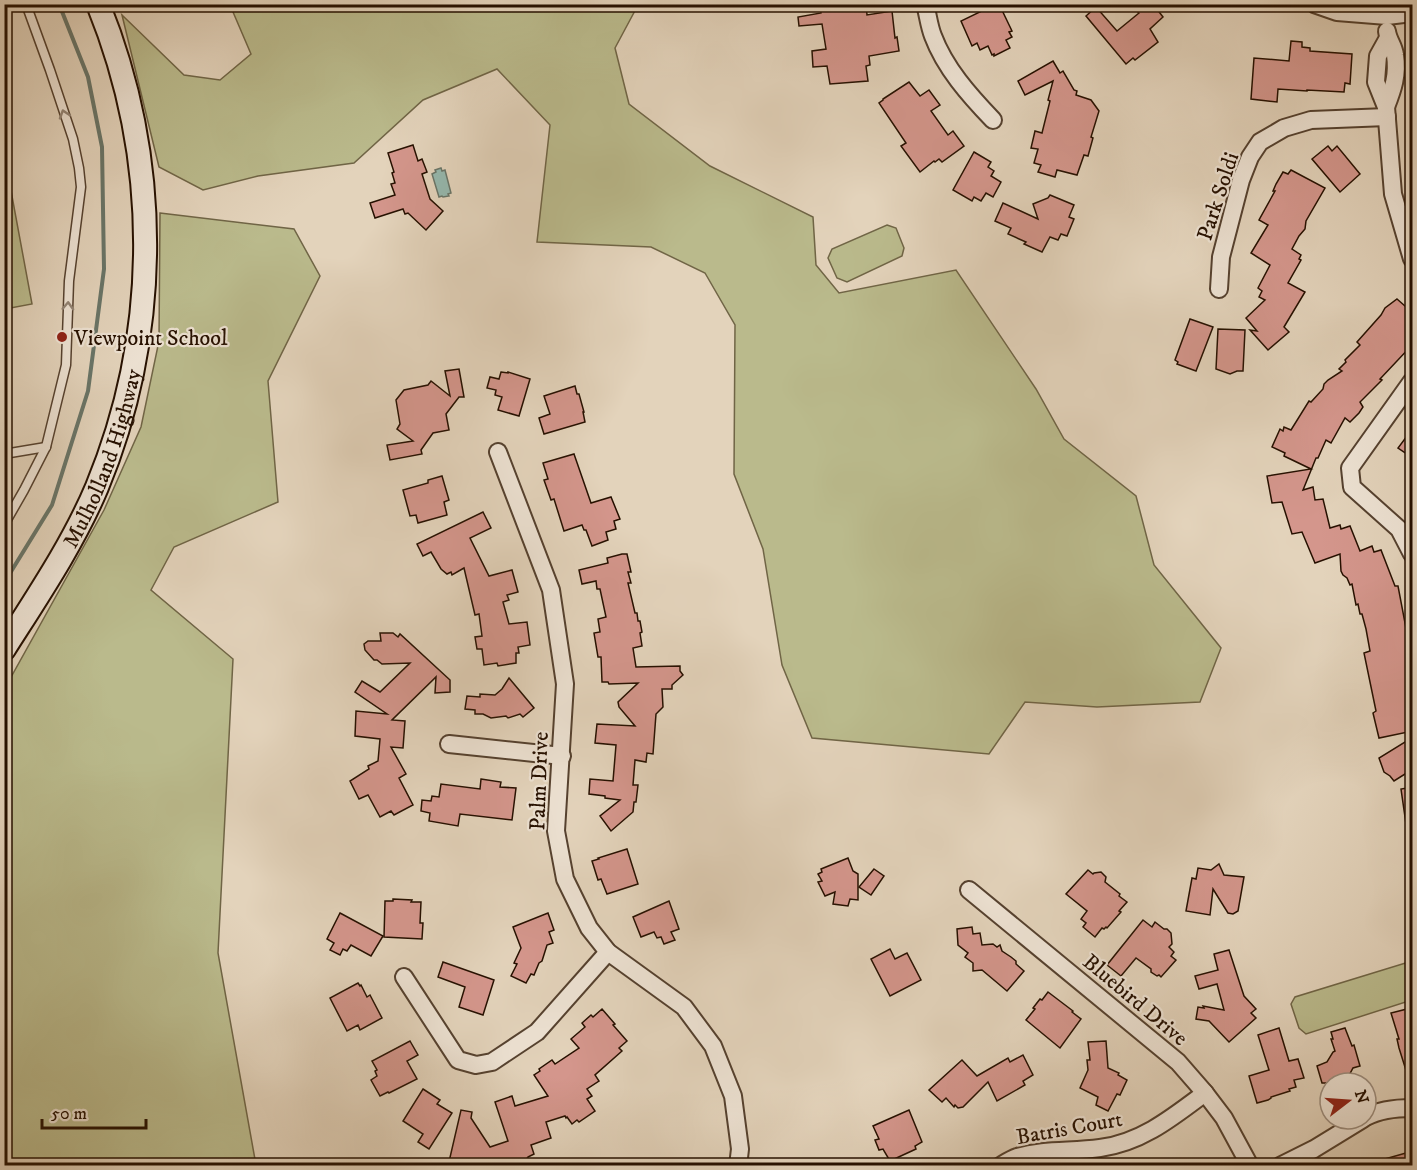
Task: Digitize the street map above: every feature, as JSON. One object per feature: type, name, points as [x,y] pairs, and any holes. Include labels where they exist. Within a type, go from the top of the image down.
[{"type":"main road","name":"Mulholland Highway","points":[[4,649],[60,559],[96,489],[111,451],[122,412],[133,369],[140,324],[146,225],[142,173],[122,74],[98,4]]},
{"type":"street","points":[[926,4],[933,36],[947,66],[993,120]]},
{"type":"street","points":[[1314,4],[1337,12],[1387,16],[1413,13]]},
{"type":"street","points":[[1386,112],[1396,81],[1395,53],[1388,38],[1387,16]]},
{"type":"street","points":[[1388,38],[1378,56],[1376,82],[1386,112],[1393,194],[1413,259]]},
{"type":"street","points":[[1377,73],[1395,73]]},
{"type":"street","name":"Park Soldi","points":[[1220,289],[1221,257],[1241,180],[1250,157],[1260,142],[1284,128],[1311,120],[1386,112]]},
{"type":"street","points":[[1413,381],[1350,468],[1352,487],[1399,529],[1413,554]]},
{"type":"street","name":"Palm Drive","points":[[498,452],[551,590],[565,684],[556,831],[566,879],[589,928],[608,952],[684,1007],[713,1046],[733,1096],[740,1149],[738,1166]]},
{"type":"street","points":[[449,744],[562,756]]},
{"type":"street","name":"Bluebird Drive","points":[[969,890],[1178,1062],[1206,1093],[1224,1118],[1250,1166]]},
{"type":"street","points":[[404,977],[458,1060],[476,1065],[492,1062],[537,1032],[608,952]]},
{"type":"street","name":"Batris Court","points":[[1000,1166],[1015,1158],[1036,1153],[1101,1148],[1127,1142],[1157,1128],[1206,1093]]},
{"type":"street","points":[[1378,1113],[1413,1108]]},
{"type":"street","points":[[1280,1166],[1343,1131]]},
{"type":"lane","points":[[4,525],[46,447],[66,365],[69,281],[81,187],[73,139],[26,4]]},
{"type":"lane","points":[[4,454],[46,447]]},
{"type":"green space","points":[[230,5],[638,5],[615,48],[629,104],[710,166],[813,217],[816,265],[839,293],[956,270],[1036,389],[1064,439],[1136,496],[1154,565],[1221,648],[1200,702],[1097,707],[1025,702],[989,754],[812,738],[782,665],[763,549],[734,474],[735,325],[705,273],[651,247],[537,242],[550,125],[497,69],[423,100],[354,163],[258,176],[203,190],[159,167],[122,15],[184,75],[220,80],[251,54]]},
{"type":"green space","points":[[4,153],[32,304],[5,309],[4,309]]},
{"type":"green space","points":[[160,213],[294,229],[320,276],[268,381],[278,502],[174,547],[151,590],[233,659],[218,953],[256,1165],[5,1165],[5,688],[104,510],[141,427],[159,341]]},
{"type":"green space","points":[[887,225],[896,228],[904,248],[902,256],[847,282],[837,278],[828,258],[832,249]]},
{"type":"green space","points":[[1412,961],[1412,1000],[1306,1034],[1299,1028],[1291,1004],[1295,997]]},
{"type":"water","points":[[441,168],[442,171],[445,170],[451,193],[448,194],[449,196],[439,197],[432,174]]},
{"type":"building","points":[[866,4],[867,15],[892,11],[899,51],[869,56],[870,65],[866,66],[868,81],[830,84],[827,66],[813,67],[812,51],[826,49],[822,24],[799,26],[798,17],[821,13],[820,5]]},
{"type":"building","points":[[981,4],[999,4],[1012,31],[1009,32],[1012,37],[1006,40],[1010,48],[994,56],[988,46],[980,50],[977,43],[972,46],[961,21],[984,10]]},
{"type":"building","points":[[1145,4],[1153,4],[1163,17],[1150,29],[1158,42],[1135,60],[1133,58],[1126,64],[1086,16],[1096,7],[1117,31],[1139,13],[1137,11]]},
{"type":"building","points":[[1291,41],[1302,42],[1302,47],[1310,48],[1310,51],[1352,54],[1350,84],[1345,83],[1344,92],[1278,89],[1277,102],[1251,99],[1254,58],[1289,61]]},
{"type":"building","points":[[1053,61],[1060,73],[1063,71],[1074,90],[1077,91],[1076,95],[1091,100],[1099,111],[1088,156],[1084,155],[1077,175],[1057,170],[1055,177],[1038,172],[1041,165],[1034,163],[1038,149],[1031,148],[1035,131],[1042,133],[1053,81],[1025,95],[1018,81]]},
{"type":"building","points":[[909,82],[920,96],[929,90],[940,105],[931,111],[948,135],[953,131],[964,146],[942,162],[939,159],[934,161],[920,172],[901,146],[906,143],[879,103]]},
{"type":"building","points":[[413,145],[418,161],[422,159],[427,172],[422,174],[430,199],[443,211],[426,230],[408,213],[405,214],[403,209],[375,218],[370,203],[395,195],[391,184],[395,183],[392,173],[394,172],[388,153]]},
{"type":"building","points":[[1328,146],[1332,151],[1337,146],[1360,174],[1340,192],[1312,159]]},
{"type":"building","points":[[974,152],[991,162],[988,167],[994,171],[991,176],[1001,182],[993,197],[986,193],[981,201],[974,197],[972,201],[953,190]]},
{"type":"building","points":[[1291,170],[1325,188],[1306,221],[1305,229],[1292,249],[1301,255],[1299,259],[1301,260],[1288,283],[1305,292],[1284,327],[1289,332],[1268,350],[1250,330],[1257,331],[1246,318],[1265,300],[1259,297],[1262,291],[1258,288],[1270,265],[1251,253],[1268,225],[1259,220],[1275,191],[1273,191],[1276,184],[1283,172],[1288,174]]},
{"type":"building","points":[[1050,195],[1074,205],[1069,217],[1074,219],[1067,236],[1061,234],[1058,240],[1050,237],[1042,252],[1008,234],[1011,228],[995,221],[1003,203],[1038,219],[1033,204]]},
{"type":"building","points":[[1397,299],[1413,313],[1413,344],[1360,402],[1363,407],[1359,413],[1350,422],[1345,418],[1331,443],[1326,440],[1303,490],[1313,487],[1315,500],[1323,499],[1330,528],[1340,525],[1341,529],[1350,526],[1360,551],[1372,546],[1374,552],[1381,550],[1395,586],[1398,586],[1413,665],[1413,699],[1410,700],[1413,712],[1413,731],[1379,738],[1364,653],[1370,651],[1366,629],[1358,604],[1356,605],[1352,584],[1350,585],[1341,571],[1340,554],[1315,563],[1302,532],[1292,534],[1282,502],[1272,503],[1267,476],[1311,469],[1284,456],[1285,453],[1272,447],[1280,429],[1283,431],[1284,427],[1291,430],[1309,401],[1311,402],[1323,389],[1328,380],[1342,371],[1339,369],[1346,362],[1345,360],[1360,345],[1357,342],[1385,308]]},
{"type":"building","points":[[1190,319],[1213,327],[1196,371],[1177,364],[1175,360]]},
{"type":"building","points":[[1218,329],[1245,330],[1243,371],[1230,374],[1216,369]]},
{"type":"building","points":[[459,369],[464,397],[459,397],[446,414],[449,430],[433,433],[421,450],[422,454],[390,460],[387,445],[413,441],[397,429],[400,424],[396,400],[404,390],[428,385],[431,381],[450,396],[445,371]]},
{"type":"building","points":[[501,372],[530,379],[519,416],[498,410],[502,397],[495,395],[496,390],[487,388],[490,377],[499,379]]},
{"type":"building","points":[[575,386],[585,422],[544,434],[539,418],[550,414],[544,396]]},
{"type":"building","points":[[1413,428],[1413,458],[1398,448]]},
{"type":"building","points":[[574,454],[591,503],[611,497],[620,519],[614,521],[616,529],[606,532],[608,540],[592,546],[582,525],[564,531],[554,499],[551,500],[544,480],[548,479],[543,463]]},
{"type":"building","points":[[442,476],[449,500],[444,502],[447,515],[418,523],[416,515],[410,516],[403,490],[428,483],[428,480]]},
{"type":"building","points":[[483,512],[491,528],[470,538],[489,576],[512,570],[518,592],[507,595],[509,600],[503,602],[509,624],[527,622],[530,645],[518,647],[516,663],[498,666],[497,663],[484,665],[482,649],[477,649],[475,637],[482,636],[479,614],[475,615],[464,568],[452,575],[451,572],[447,574],[441,569],[431,552],[423,556],[417,544]]},
{"type":"building","points":[[627,554],[631,572],[628,572],[631,583],[628,583],[642,632],[640,633],[642,646],[633,648],[636,667],[680,666],[683,675],[672,685],[672,689],[662,689],[663,707],[656,714],[653,754],[647,753],[646,762],[635,760],[633,785],[638,785],[633,812],[611,831],[600,816],[620,800],[589,794],[590,779],[613,781],[616,745],[595,743],[597,724],[635,726],[619,707],[618,702],[638,683],[609,684],[602,682],[601,657],[598,657],[594,633],[600,632],[598,619],[606,617],[596,581],[582,584],[579,570],[608,563],[607,558]]},
{"type":"building","points":[[380,633],[393,633],[398,637],[400,634],[450,680],[450,692],[435,693],[436,677],[392,720],[405,721],[403,748],[391,747],[406,774],[399,778],[413,805],[394,815],[391,811],[380,817],[368,795],[359,799],[350,781],[378,761],[380,739],[355,736],[356,711],[387,714],[355,692],[362,681],[380,692],[410,663],[382,664],[374,660],[365,650],[364,644],[368,641],[381,641]]},
{"type":"building","points":[[509,678],[534,708],[523,717],[520,714],[508,718],[506,716],[491,718],[483,714],[475,714],[475,710],[465,709],[467,696],[495,695]]},
{"type":"building","points":[[1413,737],[1413,769],[1394,781],[1384,772],[1379,758]]},
{"type":"building","points":[[481,779],[501,782],[500,787],[516,788],[512,820],[460,814],[458,826],[429,821],[430,813],[421,811],[422,800],[431,801],[432,796],[439,797],[441,784],[480,789]]},
{"type":"building","points":[[1413,787],[1413,823],[1406,824],[1401,789]]},
{"type":"building","points":[[627,849],[638,884],[607,894],[601,879],[598,880],[592,861]]},
{"type":"building","points":[[848,858],[853,871],[858,874],[858,900],[850,899],[848,906],[833,904],[835,892],[825,896],[818,882],[822,881],[818,874],[822,872],[821,869]]},
{"type":"building","points":[[1219,864],[1224,875],[1244,877],[1238,911],[1233,914],[1228,913],[1213,889],[1210,915],[1186,911],[1192,878],[1196,879],[1198,868],[1211,870]]},
{"type":"building","points":[[874,869],[884,876],[871,895],[859,887]]},
{"type":"building","points":[[1088,870],[1093,874],[1101,872],[1106,877],[1105,882],[1127,902],[1107,928],[1102,928],[1095,937],[1083,927],[1086,923],[1081,919],[1087,911],[1066,894]]},
{"type":"building","points":[[393,899],[421,902],[422,939],[384,937],[385,901],[393,901]]},
{"type":"building","points":[[669,901],[679,929],[671,932],[675,940],[664,944],[661,937],[657,938],[654,932],[641,937],[633,917]]},
{"type":"building","points":[[340,913],[383,936],[371,956],[351,945],[347,951],[343,949],[340,955],[330,950],[334,943],[327,939]]},
{"type":"building","points":[[548,913],[554,930],[549,932],[553,943],[547,945],[542,961],[526,983],[511,976],[521,948],[513,927]]},
{"type":"building","points":[[1143,920],[1152,927],[1155,922],[1171,933],[1172,944],[1169,947],[1174,952],[1171,956],[1176,960],[1161,977],[1151,972],[1151,969],[1136,958],[1121,976],[1107,965]]},
{"type":"building","points":[[972,927],[973,934],[980,933],[982,945],[993,944],[997,947],[1000,945],[1002,951],[1016,961],[1016,964],[1024,971],[1007,991],[982,970],[973,971],[973,963],[965,957],[968,953],[958,945],[957,929]]},
{"type":"building","points":[[890,949],[895,959],[907,953],[921,980],[890,996],[871,959]]},
{"type":"building","points":[[1229,950],[1244,996],[1256,1009],[1251,1013],[1256,1018],[1229,1042],[1209,1021],[1196,1019],[1198,1007],[1224,1010],[1217,984],[1199,989],[1195,976],[1218,970],[1214,954]]},
{"type":"building","points":[[443,962],[494,980],[483,1015],[459,1007],[465,987],[438,977]]},
{"type":"building","points":[[358,983],[367,997],[370,995],[382,1018],[360,1030],[358,1025],[347,1031],[330,998]]},
{"type":"building","points":[[1048,992],[1081,1019],[1060,1048],[1026,1020],[1040,999],[1042,1000]]},
{"type":"building","points":[[1411,1008],[1413,1014],[1413,1083],[1410,1083],[1399,1048],[1397,1039],[1399,1039],[1391,1013]]},
{"type":"building","points":[[602,1009],[627,1041],[619,1048],[622,1051],[595,1075],[599,1081],[587,1089],[592,1096],[587,1099],[595,1111],[572,1124],[565,1116],[546,1122],[551,1138],[531,1145],[534,1154],[525,1161],[511,1166],[448,1166],[461,1110],[472,1112],[471,1118],[490,1147],[508,1141],[495,1102],[512,1096],[515,1106],[548,1096],[534,1075],[552,1060],[555,1064],[579,1048],[571,1039],[585,1027],[582,1023]]},
{"type":"building","points":[[1279,1028],[1289,1061],[1298,1059],[1304,1078],[1294,1080],[1296,1087],[1289,1089],[1290,1091],[1257,1103],[1249,1076],[1269,1070],[1258,1035]]},
{"type":"building","points":[[1345,1028],[1352,1046],[1354,1045],[1360,1066],[1351,1071],[1318,1071],[1317,1066],[1327,1062],[1335,1051],[1331,1032]]},
{"type":"building","points":[[410,1041],[418,1055],[407,1061],[417,1079],[380,1096],[371,1080],[377,1076],[375,1071],[377,1070],[372,1061]]},
{"type":"building","points":[[1106,1041],[1108,1068],[1127,1080],[1120,1095],[1117,1094],[1108,1111],[1096,1105],[1098,1097],[1080,1088],[1088,1070],[1087,1060],[1090,1060],[1088,1042]]},
{"type":"building","points":[[1023,1055],[1033,1075],[1023,1081],[1025,1085],[997,1101],[988,1082],[963,1107],[958,1108],[946,1098],[942,1102],[929,1090],[962,1060],[977,1076],[1008,1058],[1010,1062]]},
{"type":"building","points":[[423,1089],[440,1100],[437,1104],[452,1113],[429,1149],[418,1142],[423,1134],[403,1121]]},
{"type":"building","points":[[909,1110],[922,1142],[915,1146],[916,1149],[890,1161],[883,1149],[879,1150],[875,1140],[879,1139],[873,1126]]},
{"type":"building","points":[[1413,1151],[1413,1166],[1375,1166],[1374,1162]]},
{"type":"waterway","points":[[4,583],[52,505],[88,391],[104,269],[102,147],[88,77],[59,4]]},
{"type":"place","name":"Viewpoint School","points":[[62,337]]}]
